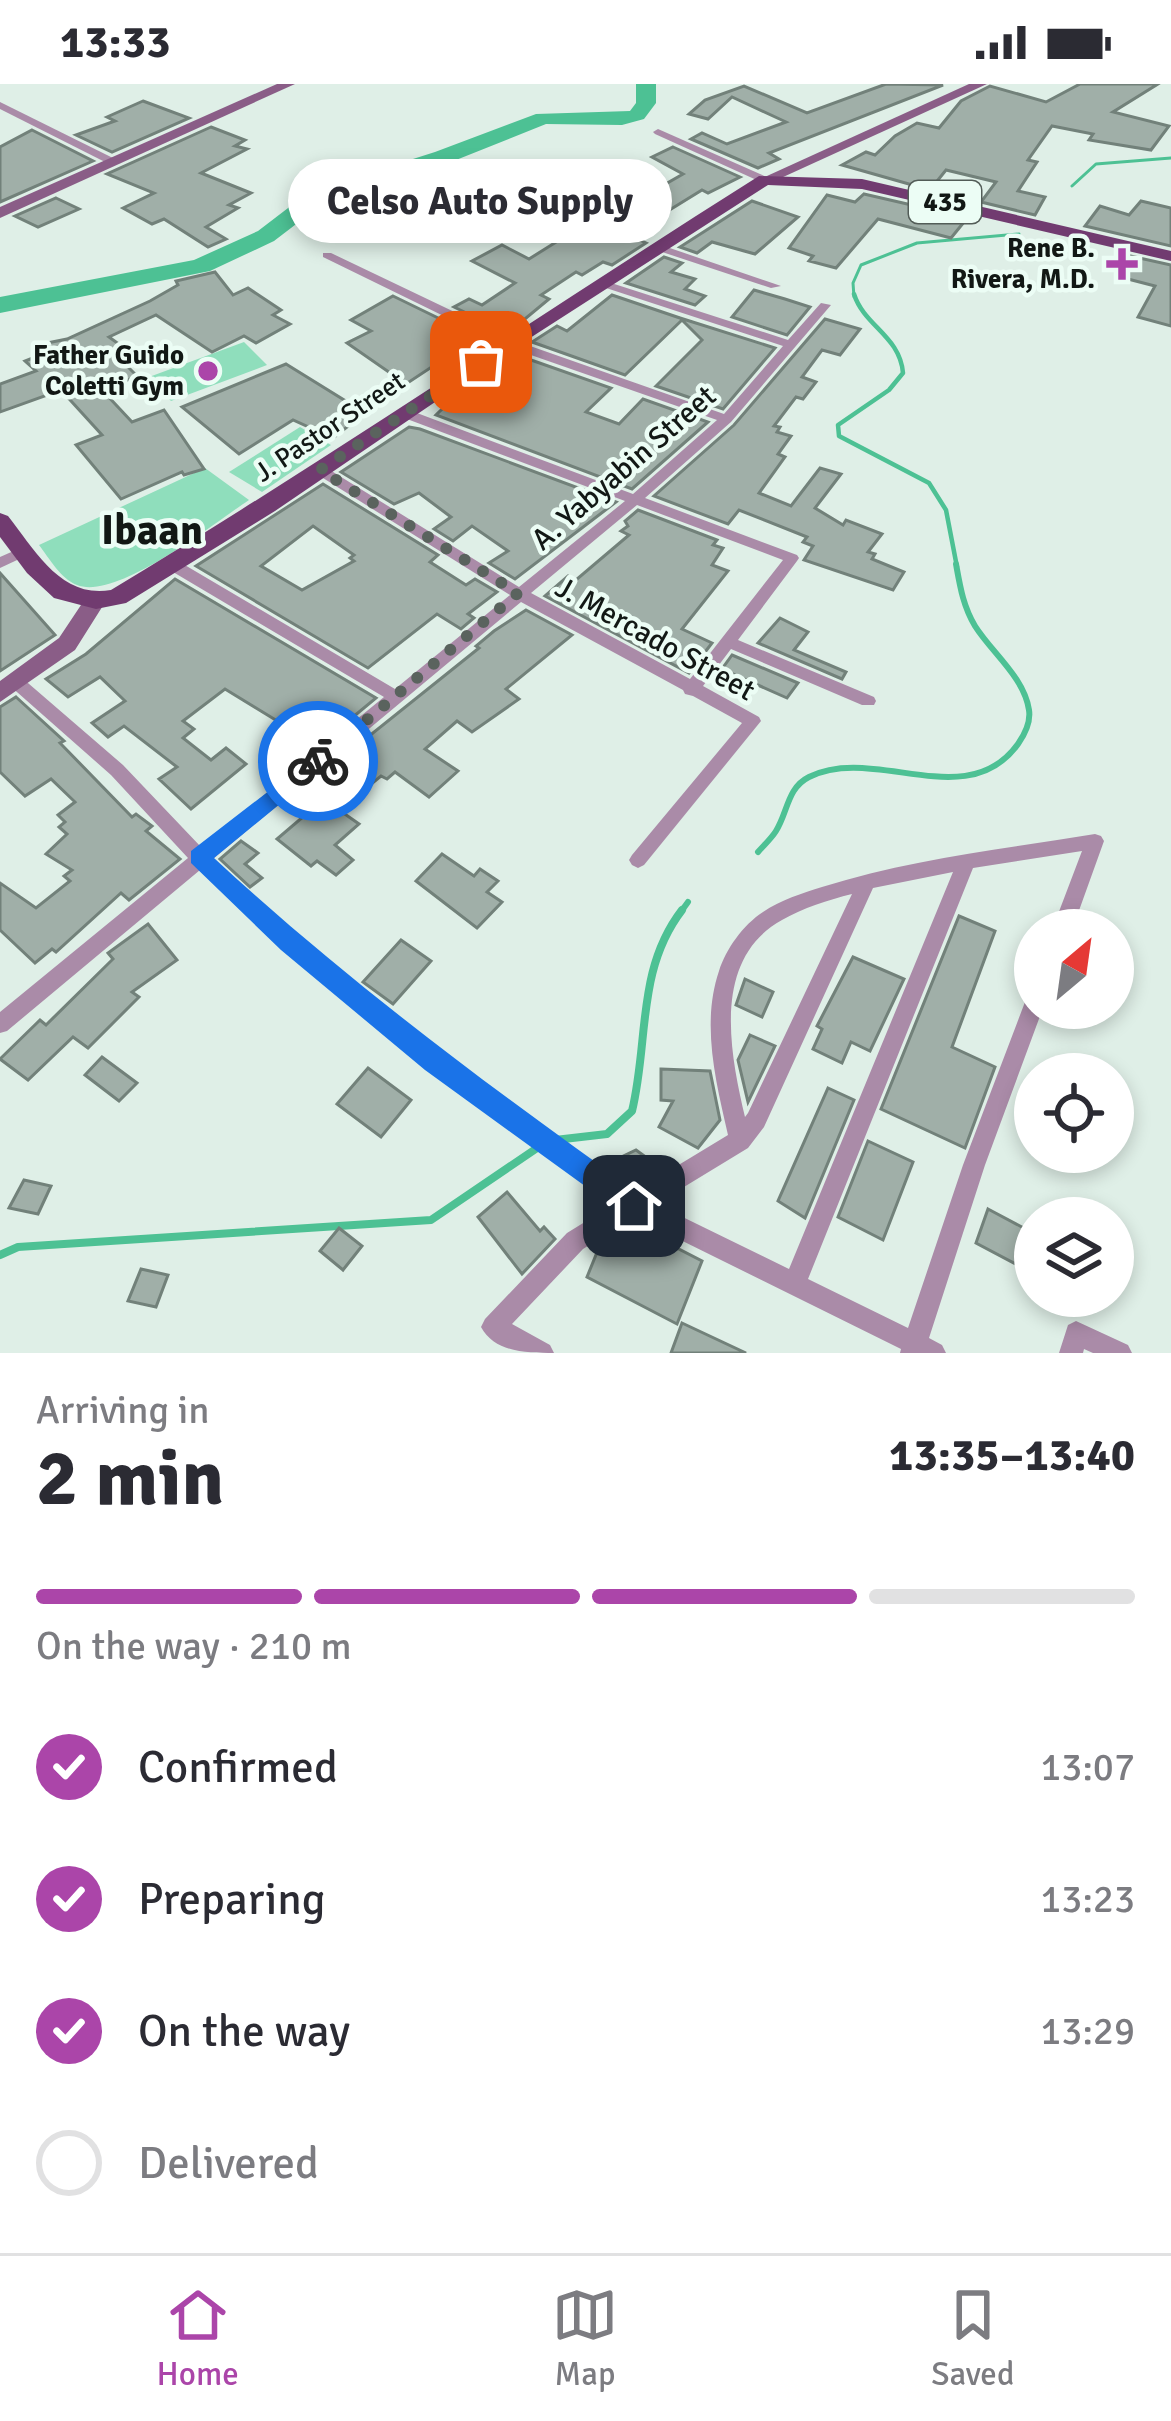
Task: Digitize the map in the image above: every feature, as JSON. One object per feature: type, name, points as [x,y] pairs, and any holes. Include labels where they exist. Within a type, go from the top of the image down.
[{"type":"main road","points":[[0,212],[288,84]]},
{"type":"main road","points":[[765,180],[980,84]]},
{"type":"main road","points":[[815,158],[817,166],[838,181]]},
{"type":"main road","name":"435","points":[[765,180],[838,181],[1171,256]]},
{"type":"main road","name":"J. Pastor Street","points":[[8,687],[67,644],[93,604],[132,590],[173,565],[765,180]]},
{"type":"main road","points":[[0,521],[58,590],[93,604]]},
{"type":"street","points":[[0,105],[113,162]]},
{"type":"street","points":[[658,132],[765,180]]},
{"type":"street","points":[[657,247],[775,286]]},
{"type":"street","points":[[327,255],[509,343],[726,419]]},
{"type":"street","points":[[601,283],[792,345]]},
{"type":"street","name":"A. Yabyabin Street","points":[[0,1024],[632,502],[726,419],[825,304]]},
{"type":"street","points":[[404,413],[792,558],[691,690]]},
{"type":"street","name":"J. Mercado Street","points":[[320,470],[518,593],[753,721],[638,860]]},
{"type":"street","points":[[0,563],[25,551]]},
{"type":"street","points":[[173,565],[393,695]]},
{"type":"street","points":[[728,642],[868,700]]},
{"type":"street","points":[[8,687],[116,770],[290,943],[497,1108],[634,1206],[920,1350],[974,1165],[1025,1029]]},
{"type":"street","points":[[740,1140],[725,1077],[723,996],[729,965],[771,915],[866,883],[1095,842],[1070,909]]},
{"type":"street","points":[[794,1285],[965,865]]},
{"type":"street","points":[[542,1353],[493,1327],[575,1241],[740,1140],[756,1120],[866,883]]},
{"type":"street","points":[[1071,1353],[1076,1333],[1120,1353]]},
{"type":"green space","name":"Father Guido Coletti Gym","points":[[244,342],[267,365],[171,401],[149,377]]},
{"type":"green space","points":[[300,427],[331,445],[262,492],[229,472]]},
{"type":"green space","points":[[205,468],[249,500],[140,571],[94,587],[77,585],[39,545]]},
{"type":"building","points":[[886,84],[943,85],[769,153],[779,159],[758,168],[691,139],[702,133],[727,144],[786,122],[732,97],[708,119],[689,114],[705,100],[744,86],[807,113]]},
{"type":"building","points":[[1080,84],[1158,84],[1113,112],[1169,126],[1151,150],[1089,140],[1093,134],[1052,126],[1028,160],[1037,162],[1018,191],[1045,197],[1035,215],[981,202],[996,182],[946,170],[930,190],[842,165],[866,152],[875,155],[917,123],[939,128],[961,101],[990,86],[1046,102]]},
{"type":"building","points":[[143,101],[189,118],[112,152],[76,135],[115,121],[107,117]]},
{"type":"building","points":[[211,127],[245,140],[235,146],[247,149],[201,173],[251,193],[229,205],[238,208],[206,227],[226,239],[208,247],[164,219],[152,224],[123,208],[154,193],[107,174]]},
{"type":"building","points":[[32,130],[93,161],[0,202],[0,147]]},
{"type":"building","points":[[673,147],[740,177],[708,193],[702,190],[629,235],[646,243],[612,265],[603,262],[582,275],[576,272],[541,295],[549,299],[508,333],[454,307],[469,299],[482,305],[515,283],[472,261],[502,245],[529,259],[593,219],[599,222],[683,174],[652,157]]},
{"type":"building","points":[[864,194],[964,222],[951,238],[878,219],[836,268],[809,261],[813,256],[789,248],[827,195],[855,202]]},
{"type":"building","points":[[56,198],[79,209],[38,227],[15,216]]},
{"type":"building","points":[[752,201],[798,217],[755,254],[712,242],[697,253],[680,247]]},
{"type":"building","points":[[1141,201],[1171,208],[1171,246],[1085,226],[1100,206],[1129,215]]},
{"type":"building","points":[[1126,255],[1171,265],[1171,326],[1138,317],[1155,286],[1124,278],[1129,270],[1116,266]]},
{"type":"building","points":[[664,257],[682,263],[671,272],[695,279],[685,289],[705,296],[695,305],[626,283]]},
{"type":"building","points":[[215,272],[233,295],[248,288],[281,310],[273,315],[290,324],[256,343],[244,336],[212,352],[156,315],[109,337],[134,355],[122,361],[137,376],[103,391],[132,422],[164,410],[204,469],[182,472],[121,499],[76,445],[102,435],[61,390],[0,412],[0,384],[36,371],[25,361],[48,352],[42,344],[67,339],[150,301],[178,285],[176,281]]},
{"type":"building","points":[[754,290],[810,307],[787,335],[732,317]]},
{"type":"building","points":[[612,295],[775,348],[723,409],[656,386],[702,340],[682,320],[625,375],[532,342],[557,326],[567,331]]},
{"type":"building","points":[[393,296],[477,337],[406,384],[347,343],[371,331],[351,320]]},
{"type":"building","points":[[825,319],[860,329],[840,355],[822,350],[802,377],[816,382],[803,399],[796,397],[774,426],[780,427],[777,432],[791,436],[778,454],[785,457],[759,493],[791,506],[820,468],[841,474],[815,508],[843,525],[846,520],[882,534],[868,552],[875,554],[872,559],[904,572],[893,590],[804,560],[813,546],[803,542],[807,537],[739,510],[728,524],[654,496],[734,425]]},
{"type":"building","points":[[514,354],[611,388],[586,412],[619,424],[643,399],[708,422],[632,489],[436,415],[465,387]]},
{"type":"building","points":[[286,364],[365,413],[333,438],[293,420],[239,454],[182,407]]},
{"type":"building","points":[[409,427],[616,502],[515,579],[489,563],[508,551],[472,526],[453,541],[434,529],[451,517],[419,493],[394,504],[341,472]]},
{"type":"building","points":[[323,484],[438,555],[430,562],[466,585],[475,579],[497,592],[468,614],[474,618],[461,629],[437,614],[368,668],[196,566]],"holes":[[[313,526],[354,555],[350,558],[354,561],[302,590],[261,566]]]},
{"type":"building","points":[[638,510],[717,540],[713,545],[723,548],[712,565],[728,571],[682,629],[712,643],[689,673],[545,596],[568,576],[576,580],[629,535],[621,531]]},
{"type":"building","points":[[0,573],[55,635],[0,671]]},
{"type":"building","points":[[175,579],[376,698],[353,717],[345,711],[296,751],[281,741],[292,730],[225,689],[183,721],[194,729],[183,738],[211,760],[226,748],[246,764],[191,809],[159,779],[177,767],[124,726],[108,737],[92,723],[125,701],[100,677],[68,697],[46,679],[86,654]]},
{"type":"building","points":[[526,610],[572,635],[506,689],[519,699],[472,732],[457,721],[425,749],[458,771],[429,797],[395,772],[387,779],[381,776],[339,810],[359,824],[335,845],[353,860],[336,875],[317,861],[311,866],[277,839],[344,782],[328,769],[494,631]]},
{"type":"building","points":[[780,618],[808,632],[794,650],[846,672],[842,679],[758,643]]},
{"type":"building","points":[[732,655],[798,683],[787,698],[722,669]]},
{"type":"building","points":[[16,697],[64,741],[60,743],[132,817],[136,814],[152,826],[146,831],[180,859],[129,900],[121,893],[56,952],[52,949],[35,963],[0,930],[0,883],[36,908],[70,881],[64,876],[72,870],[46,854],[67,834],[59,827],[65,822],[58,815],[75,802],[51,779],[25,796],[0,772],[0,707]]},
{"type":"building","points":[[241,841],[258,853],[245,864],[262,878],[250,887],[220,859]]},
{"type":"building","points":[[442,854],[474,876],[480,869],[498,881],[487,892],[502,902],[477,928],[416,881]]},
{"type":"building","points":[[959,916],[995,931],[952,1047],[995,1067],[965,1148],[881,1109]]},
{"type":"building","points":[[148,924],[177,960],[132,992],[139,997],[88,1048],[73,1037],[28,1080],[0,1059],[40,1020],[46,1025],[113,959],[108,953]]},
{"type":"building","points":[[401,940],[431,961],[393,1004],[363,982]]},
{"type":"building","points":[[853,957],[904,979],[870,1051],[851,1042],[842,1063],[813,1049],[822,1029],[817,1026]]},
{"type":"building","points":[[745,979],[773,992],[762,1017],[736,1005]]},
{"type":"building","points":[[750,1035],[775,1046],[748,1102],[738,1060]]},
{"type":"building","points":[[102,1057],[137,1083],[119,1101],[85,1075]]},
{"type":"building","points":[[368,1068],[411,1100],[381,1137],[337,1104]]},
{"type":"building","points":[[661,1069],[710,1071],[720,1120],[698,1148],[659,1127],[673,1101],[661,1100]]},
{"type":"building","points":[[828,1088],[854,1100],[805,1218],[778,1201]]},
{"type":"building","points":[[868,1141],[913,1162],[883,1240],[838,1217]]},
{"type":"building","points":[[636,1150],[658,1166],[642,1182],[611,1162]]},
{"type":"building","points":[[24,1180],[51,1186],[38,1214],[9,1208]]},
{"type":"building","points":[[507,1192],[540,1231],[544,1227],[555,1239],[522,1274],[478,1217]]},
{"type":"building","points":[[988,1209],[1014,1223],[1014,1263],[976,1243]]},
{"type":"building","points":[[339,1228],[362,1246],[343,1270],[320,1251]]},
{"type":"building","points":[[625,1228],[702,1261],[677,1324],[587,1277],[600,1245]]},
{"type":"building","points":[[141,1269],[168,1275],[156,1307],[128,1301]]},
{"type":"building","points":[[682,1323],[746,1353],[671,1353]]},
{"type":"waterway","points":[[0,305],[201,266],[266,236],[317,197],[443,157],[543,118],[637,115],[646,103],[646,84]]},
{"type":"waterway","points":[[1072,186],[1096,164],[1171,158]]},
{"type":"waterway","points":[[854,297],[853,283],[861,265],[917,243],[1019,234]]},
{"type":"waterway","points":[[854,294],[865,315],[889,340],[903,373],[889,390],[838,425],[839,436],[929,483],[946,510],[957,567]]},
{"type":"waterway","points":[[758,852],[776,831],[796,787],[809,777],[862,768],[947,777],[973,774],[997,764],[1018,744],[1029,719],[1026,698],[971,618],[956,564]]},
{"type":"waterway","points":[[680,912],[688,902]]},
{"type":"waterway","points":[[555,1140],[607,1134],[632,1111],[650,982],[667,933],[680,912]]},
{"type":"waterway","points":[[0,1255],[18,1247],[431,1220],[543,1144]]},
{"type":"way so far","points":[[318,761],[518,593],[320,470],[481,362]]},
{"type":"place","name":"Rene B. Rivera, M.D.","points":[[1122,264]]},
{"type":"place","name":"Celso Auto Supply","points":[[481,362]]},
{"type":"place","name":"Father Guido Coletti Gym","points":[[208,371]]},
{"type":"district","name":"Ibaan","points":[[152,530]]},
{"type":"route","points":[[318,761],[199,857],[290,943],[434,1062],[634,1206]]}]
